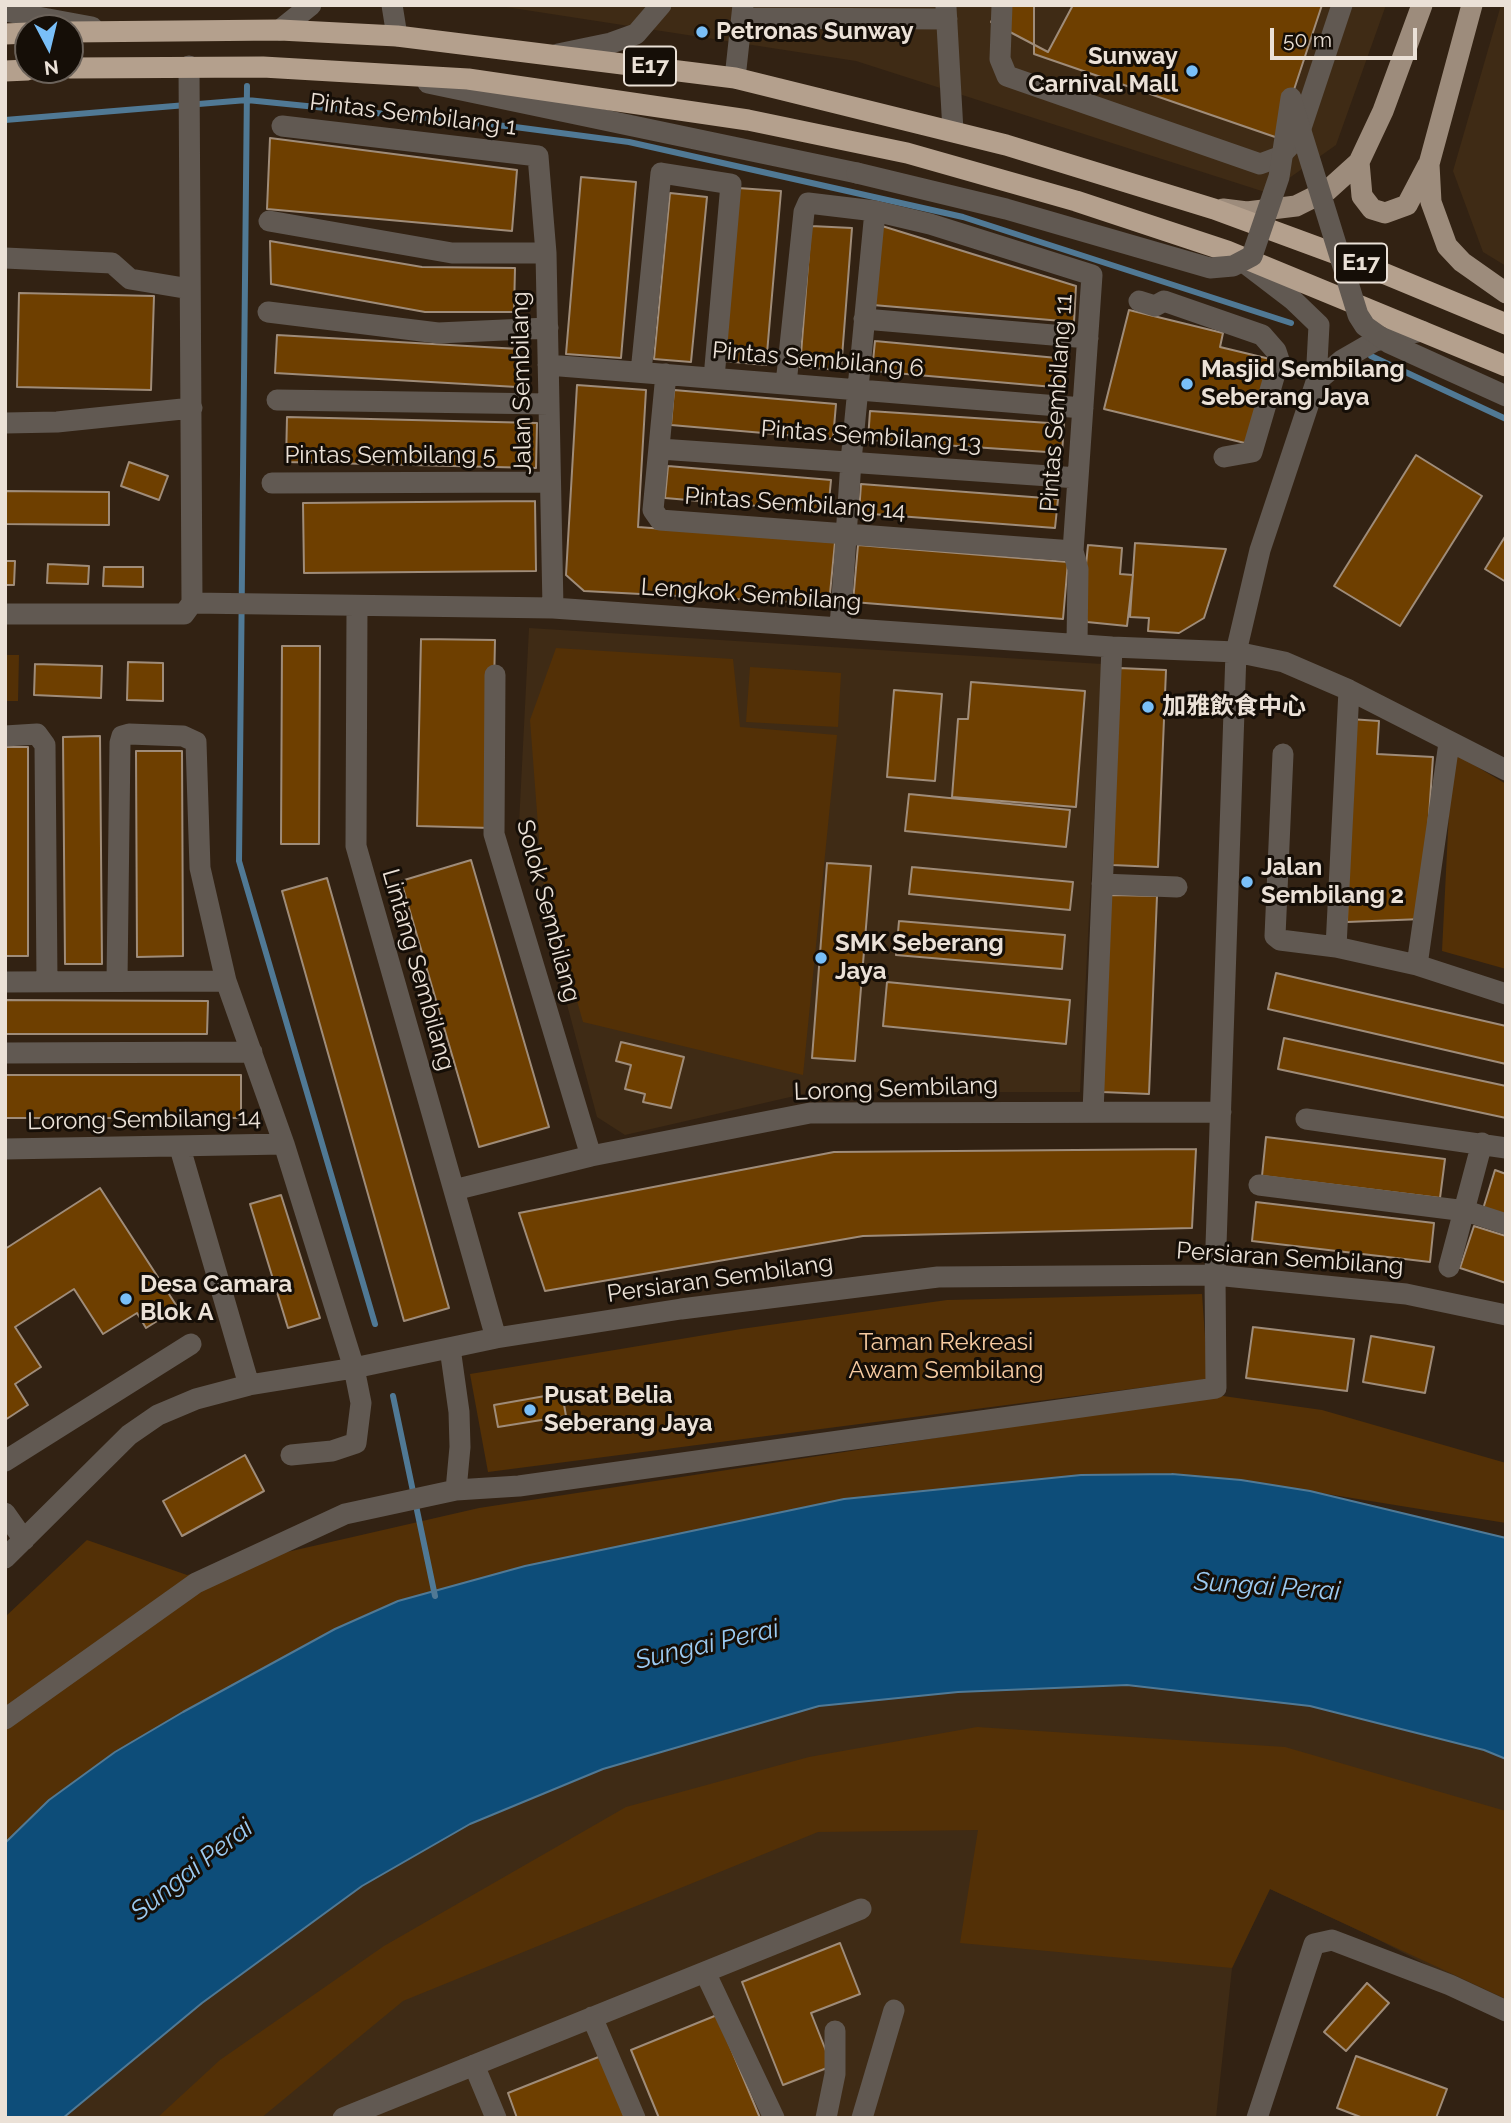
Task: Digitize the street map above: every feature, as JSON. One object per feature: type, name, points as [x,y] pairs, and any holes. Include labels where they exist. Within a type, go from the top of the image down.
[{"type":"highway","name":"E17","points":[[84,32],[280,30],[397,36],[735,78],[953,131],[1214,209],[1347,258],[1506,324]]},
{"type":"highway","name":"E17","points":[[84,68],[189,66],[468,79],[748,120],[867,145],[1076,201],[1227,251],[1506,366]]},
{"type":"main road","points":[[1214,209],[1247,212],[1296,206],[1328,190],[1359,162],[1383,111],[1422,5]]},
{"type":"main road","points":[[1359,162],[1362,195],[1372,209],[1385,213],[1407,205],[1429,164],[1472,5]]},
{"type":"main road","points":[[1429,164],[1431,202],[1442,237],[1462,262],[1506,293]]},
{"type":"street","points":[[280,30],[311,5]]},
{"type":"street","points":[[392,5],[397,36]]},
{"type":"street","points":[[558,54],[611,43],[636,34],[661,5]]},
{"type":"street","points":[[1002,5],[1000,60],[1007,76],[1260,164],[1279,157],[1298,137],[1342,5]]},
{"type":"street","points":[[5,11],[116,31]]},
{"type":"street","points":[[735,78],[743,12],[947,12],[953,131]]},
{"type":"street","points":[[5,614],[184,614],[192,603],[189,66]]},
{"type":"street","points":[[381,73],[857,173],[1006,209],[1210,268],[1233,266],[1252,256],[1279,177],[1291,98],[1358,314],[1365,326],[1389,343],[1506,396]]},
{"type":"street","name":"Pintas Sembilang 1","points":[[282,126],[538,156]]},
{"type":"street","name":"Jalan Sembilang","points":[[538,156],[546,253],[553,608]]},
{"type":"street","points":[[640,372],[661,173],[731,184],[714,378]]},
{"type":"street","points":[[786,384],[804,212],[808,203],[875,211],[851,461],[840,628]]},
{"type":"street","name":"Pintas Sembilang 11","points":[[875,211],[930,224],[1092,275],[1073,551],[1078,569],[1077,644]]},
{"type":"street","points":[[269,221],[452,253],[546,253]]},
{"type":"street","points":[[5,1719],[196,1583],[345,1514],[456,1490],[519,1486],[1216,1388],[1215,1275],[1236,652],[1260,551],[1317,382],[1319,325],[1293,300],[1227,251]]},
{"type":"street","points":[[5,258],[112,263],[130,279],[190,289]]},
{"type":"street","points":[[1139,301],[1155,306],[1164,301],[1262,335],[1276,351],[1279,360],[1252,452],[1224,457]]},
{"type":"street","points":[[268,312],[438,333],[548,328]]},
{"type":"street","points":[[864,319],[1088,338]]},
{"type":"street","points":[[1317,382],[1342,360],[1375,341],[1422,331]]},
{"type":"street","name":"Pintas Sembilang 6","points":[[548,365],[1083,408]]},
{"type":"street","name":"Pintas Sembilang 14","points":[[666,374],[653,510],[660,520],[1073,551]]},
{"type":"street","points":[[277,400],[549,404]]},
{"type":"street","points":[[5,423],[57,422],[192,408]]},
{"type":"street","name":"Pintas Sembilang 13","points":[[660,449],[1078,478]]},
{"type":"street","name":"Pintas Sembilang 5","points":[[272,483],[550,482]]},
{"type":"street","name":"Lengkok Sembilang","points":[[192,603],[553,608],[1112,647],[1236,652],[1284,662],[1349,690],[1449,743],[1506,769]]},
{"type":"street","name":"Lintang Sembilang","points":[[357,607],[355,846],[496,1338]]},
{"type":"street","points":[[1093,1111],[1112,647]]},
{"type":"street","name":"Solok Sembilang","points":[[495,675],[494,834],[591,1156]]},
{"type":"street","points":[[1336,947],[1349,690]]},
{"type":"street","points":[[5,736],[37,734],[42,737],[45,745],[47,982]]},
{"type":"street","points":[[117,981],[122,736],[190,738],[196,742],[200,868],[226,981],[284,1144],[354,1368],[360,1403],[356,1443],[332,1451],[291,1455]]},
{"type":"street","points":[[1417,965],[1449,743]]},
{"type":"street","points":[[1283,754],[1275,936],[1280,940],[1336,947],[1417,965],[1506,994]]},
{"type":"street","points":[[1102,884],[1177,887]]},
{"type":"street","points":[[5,982],[226,981]]},
{"type":"street","points":[[5,1053],[252,1052]]},
{"type":"street","name":"Lorong Sembilang","points":[[454,1190],[591,1156],[810,1113],[1221,1112]]},
{"type":"street","points":[[1306,1119],[1506,1148]]},
{"type":"street","points":[[1449,1267],[1482,1143]]},
{"type":"street","name":"Lorong Sembilang 14","points":[[5,1149],[180,1148],[284,1144]]},
{"type":"street","points":[[180,1148],[249,1385]]},
{"type":"street","points":[[1259,1185],[1466,1211],[1506,1224]]},
{"type":"street","name":"Persiaran Sembilang","points":[[5,1559],[129,1435],[158,1415],[196,1399],[249,1385],[354,1368],[496,1338],[681,1309],[938,1277],[1215,1275],[1406,1294],[1506,1315]]},
{"type":"street","points":[[5,1461],[191,1344]]},
{"type":"street","points":[[450,1348],[460,1435],[456,1490]]},
{"type":"street","points":[[5,1513],[24,1540]]},
{"type":"street","points":[[343,2118],[371,2113],[474,2065],[861,1909]]},
{"type":"street","points":[[1257,2118],[1314,1944],[1332,1940],[1450,1985],[1506,2011]]},
{"type":"street","points":[[705,1972],[774,2118]]},
{"type":"street","points":[[862,2118],[894,2011]]},
{"type":"street","points":[[592,2017],[635,2118]]},
{"type":"street","points":[[826,2118],[835,2074],[835,2031]]},
{"type":"street","points":[[474,2065],[496,2118]]},
{"type":"shaded area","points":[[493,5],[1386,5],[1336,145],[1268,193],[856,61]]},
{"type":"shaded area","points":[[1501,5],[1506,5],[1506,266],[1483,252],[1453,171]]},
{"type":"shaded area","name":"SMK Seberang Jaya","points":[[529,628],[1102,664],[1080,1092],[812,1092],[625,1135],[597,1117],[519,824]]},
{"type":"shaded area","points":[[1127,1685],[1310,1706],[1484,1750],[1506,1759],[1506,2006],[1373,1937],[1270,1889],[1232,1968],[1216,2118],[63,2118],[202,2003],[362,1886],[470,1824],[603,1769],[819,1706],[958,1692]]},
{"type":"green space","points":[[556,648],[733,659],[740,727],[837,735],[803,1075],[583,1022],[542,878],[530,720]]},
{"type":"green space","points":[[5,655],[19,655],[18,701],[5,701]]},
{"type":"green space","points":[[750,667],[841,673],[838,727],[746,722]]},
{"type":"green space","points":[[1452,752],[1506,784],[1506,969],[1442,951]]},
{"type":"green space","name":"Taman Rekreasi Awam Sembilang","points":[[1202,1294],[1208,1379],[488,1472],[470,1374],[741,1329],[947,1300]]},
{"type":"green space","points":[[1216,1395],[1322,1410],[1506,1463],[1506,1523],[1241,1480],[1172,1474],[1081,1475],[844,1499],[525,1566],[398,1601],[115,1752],[49,1800],[5,1843],[5,1617],[87,1540],[187,1575],[479,1508]]},
{"type":"green space","points":[[977,1727],[1285,1747],[1506,1811],[1506,1999],[1270,1889],[1232,1968],[960,1943],[978,1830],[818,1832],[403,2001],[261,2118],[157,2118],[220,2060],[384,1946],[626,1807],[809,1757]]},
{"type":"water","name":"Sungai Perai","points":[[1172,1474],[1241,1480],[1310,1491],[1506,1538],[1506,1759],[1484,1750],[1310,1706],[1127,1685],[958,1692],[819,1706],[603,1769],[470,1824],[362,1886],[202,2003],[63,2118],[5,2118],[5,1843],[49,1800],[115,1752],[183,1712],[335,1629],[398,1601],[525,1566],[844,1499],[1081,1475]]},
{"type":"building","points":[[1000,5],[1073,5],[1048,52],[991,22]]},
{"type":"building","name":"Sunway Carnival Mall","points":[[1034,5],[1322,5],[1278,138],[1034,54]]},
{"type":"building","points":[[270,138],[517,170],[512,231],[267,209]]},
{"type":"building","points":[[581,177],[636,182],[621,358],[566,354]]},
{"type":"building","points":[[738,188],[781,191],[766,365],[723,361]]},
{"type":"building","points":[[670,193],[707,197],[691,362],[654,359]]},
{"type":"building","points":[[811,226],[852,228],[841,370],[800,367]]},
{"type":"building","points":[[882,226],[1076,286],[1074,322],[873,305]]},
{"type":"building","points":[[270,241],[422,267],[515,268],[514,312],[425,312],[271,284]]},
{"type":"building","points":[[19,293],[154,296],[151,390],[17,387]]},
{"type":"building","name":"Masjid Sembilang Seberang Jaya","points":[[1129,310],[1223,333],[1220,347],[1270,359],[1249,444],[1104,409]]},
{"type":"building","points":[[277,335],[519,349],[517,387],[275,373]]},
{"type":"building","points":[[875,341],[1068,359],[1065,388],[872,371]]},
{"type":"building","points":[[577,385],[646,390],[638,527],[835,542],[829,604],[584,591],[566,575]]},
{"type":"building","points":[[674,390],[836,404],[833,439],[671,425]]},
{"type":"building","points":[[870,411],[1064,424],[1062,453],[868,440]]},
{"type":"building","points":[[287,417],[537,423],[536,468],[286,462]]},
{"type":"building","points":[[1416,455],[1482,496],[1400,626],[1334,586]]},
{"type":"building","points":[[129,462],[168,476],[159,500],[121,486]]},
{"type":"building","points":[[668,466],[831,480],[828,512],[665,498]]},
{"type":"building","points":[[861,484],[1058,499],[1055,528],[859,513]]},
{"type":"building","points":[[5,491],[109,492],[109,525],[5,524]]},
{"type":"building","points":[[535,501],[536,571],[304,573],[303,503]]},
{"type":"building","points":[[1506,535],[1506,582],[1485,569]]},
{"type":"building","points":[[1135,543],[1226,549],[1204,618],[1179,633],[1148,631],[1149,618],[1130,617]]},
{"type":"building","points":[[858,545],[1068,562],[1063,619],[853,602]]},
{"type":"building","points":[[1088,545],[1122,548],[1120,574],[1133,575],[1127,626],[1087,622],[1082,605]]},
{"type":"building","points":[[5,561],[15,561],[14,585],[5,585]]},
{"type":"building","points":[[48,564],[89,566],[88,584],[47,583]]},
{"type":"building","points":[[104,567],[143,567],[143,587],[103,586]]},
{"type":"building","points":[[421,639],[495,640],[491,828],[417,826]]},
{"type":"building","points":[[282,646],[320,646],[319,844],[281,844]]},
{"type":"building","points":[[128,662],[163,663],[163,701],[127,700]]},
{"type":"building","points":[[35,664],[102,666],[101,698],[34,695]]},
{"type":"building","points":[[1119,668],[1166,670],[1158,867],[1112,865]]},
{"type":"building","points":[[971,682],[1085,691],[1076,807],[952,797],[958,719],[968,719]]},
{"type":"building","points":[[894,690],[942,694],[935,781],[887,777]]},
{"type":"building","points":[[1350,719],[1379,721],[1377,754],[1433,757],[1422,919],[1347,922]]},
{"type":"building","points":[[100,736],[102,964],[65,964],[63,737]]},
{"type":"building","points":[[5,747],[28,747],[28,956],[5,956]]},
{"type":"building","points":[[136,751],[182,751],[183,956],[137,957]]},
{"type":"building","points":[[909,794],[1070,810],[1066,847],[905,831]]},
{"type":"building","points":[[471,860],[549,1127],[479,1147],[401,881]]},
{"type":"building","points":[[827,863],[871,866],[855,1061],[812,1058]]},
{"type":"building","points":[[912,867],[1073,882],[1070,910],[909,894]]},
{"type":"building","points":[[327,878],[449,1308],[404,1321],[282,891]]},
{"type":"building","points":[[1110,895],[1157,896],[1149,1094],[1102,1092]]},
{"type":"building","points":[[899,921],[1065,935],[1062,969],[896,955]]},
{"type":"building","points":[[1276,973],[1506,1026],[1506,1064],[1268,1009]]},
{"type":"building","points":[[887,982],[1070,1000],[1066,1044],[883,1026]]},
{"type":"building","points":[[5,1000],[208,1001],[207,1034],[5,1034]]},
{"type":"building","points":[[1284,1038],[1506,1086],[1506,1118],[1278,1069]]},
{"type":"building","points":[[621,1042],[684,1057],[671,1108],[643,1102],[645,1094],[625,1089],[631,1065],[616,1061]]},
{"type":"building","points":[[5,1075],[241,1075],[241,1118],[5,1118]]},
{"type":"building","points":[[1266,1137],[1445,1159],[1440,1198],[1262,1176]]},
{"type":"building","points":[[1196,1149],[1192,1228],[863,1236],[545,1291],[519,1213],[834,1152]]},
{"type":"building","points":[[1495,1170],[1506,1174],[1506,1216],[1483,1209]]},
{"type":"building","name":"Desa Camara Blok A","points":[[100,1188],[178,1308],[146,1328],[137,1313],[103,1334],[74,1289],[15,1327],[41,1367],[15,1384],[28,1405],[5,1420],[5,1249]]},
{"type":"building","points":[[281,1195],[320,1318],[288,1328],[250,1204]]},
{"type":"building","points":[[1256,1202],[1434,1223],[1430,1262],[1252,1241]]},
{"type":"building","points":[[1474,1226],[1506,1236],[1506,1283],[1460,1268]]},
{"type":"building","points":[[1253,1327],[1354,1339],[1347,1391],[1246,1378]]},
{"type":"building","points":[[1371,1336],[1434,1347],[1425,1393],[1363,1382]]},
{"type":"building","name":"Pusat Belia Seberang Jaya","points":[[562,1393],[566,1416],[498,1427],[494,1405]]},
{"type":"building","points":[[245,1455],[264,1491],[182,1536],[163,1501]]},
{"type":"building","points":[[840,1943],[860,1994],[811,2013],[832,2066],[783,2085],[742,1982]]},
{"type":"building","points":[[1367,1983],[1389,2003],[1346,2051],[1324,2032]]},
{"type":"building","points":[[717,2015],[760,2118],[659,2118],[631,2050]]},
{"type":"building","points":[[601,2056],[625,2118],[517,2118],[508,2093]]},
{"type":"building","points":[[1356,2056],[1447,2089],[1436,2118],[1363,2118],[1337,2108]]},
{"type":"waterway","points":[[247,86],[239,861],[375,1324]]},
{"type":"waterway","points":[[5,120],[247,100],[515,127],[629,142],[963,217],[1291,323]]},
{"type":"waterway","points":[[1371,356],[1506,419]]},
{"type":"waterway","points":[[393,1396],[435,1596]]},
{"type":"place","name":"Petronas Sunway","points":[[702,32]]},
{"type":"place","name":"Sunway Carnival Mall","points":[[1192,71]]},
{"type":"place","name":"Masjid Sembilang Seberang Jaya","points":[[1187,384]]},
{"type":"place","name":"加雅飲食中心","points":[[1148,707]]},
{"type":"place","name":"Jalan Sembilang 2","points":[[1247,882]]},
{"type":"place","name":"SMK Seberang Jaya","points":[[821,958]]},
{"type":"place","name":"Desa Camara Blok A","points":[[126,1299]]},
{"type":"place","name":"Pusat Belia Seberang Jaya","points":[[530,1410]]}]
